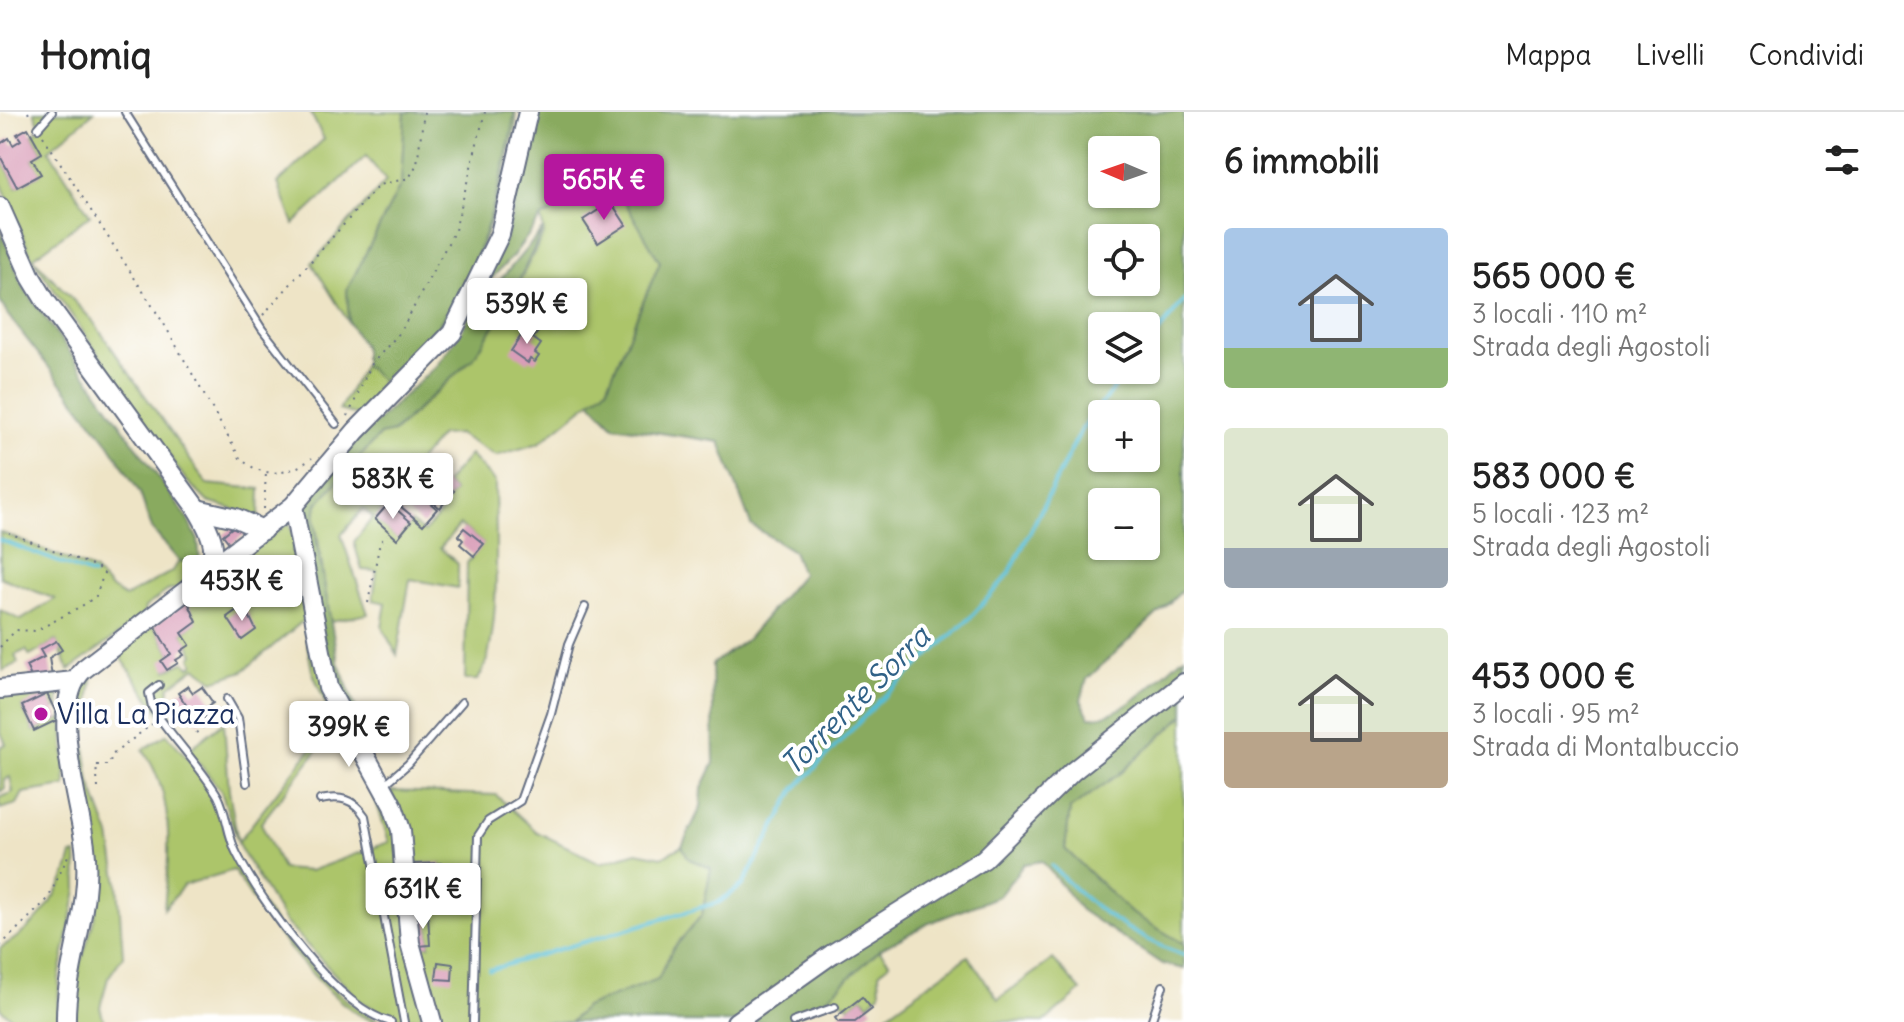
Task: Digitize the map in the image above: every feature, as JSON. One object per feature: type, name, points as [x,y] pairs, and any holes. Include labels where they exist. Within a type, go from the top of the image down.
[{"type":"street","points":[[66,1022],[65,987],[81,929],[87,866],[68,747],[74,681],[84,669],[194,586],[263,525],[293,506],[355,421],[439,348],[461,318],[502,227],[528,112]]},
{"type":"street","points":[[0,207],[31,277],[45,300],[197,509],[215,544],[209,570]]},
{"type":"street","points":[[293,506],[328,688],[382,786],[401,830],[410,943],[432,1022]]},
{"type":"street","points":[[197,509],[263,525]]},
{"type":"street","points":[[0,689],[74,681]]},
{"type":"street","points":[[736,1022],[832,954],[984,859],[1072,772],[1184,683]]},
{"type":"lane","points":[[38,128],[52,112]]},
{"type":"lane","points":[[125,112],[257,322],[336,424]]},
{"type":"lane","points":[[473,1022],[475,848],[478,836],[488,821],[520,801],[551,714],[569,644],[585,607]]},
{"type":"lane","points":[[159,685],[149,693],[160,718],[220,799],[235,851],[283,928],[358,1005],[391,1022]]},
{"type":"lane","points":[[223,702],[238,718],[247,783]]},
{"type":"lane","points":[[382,786],[408,764],[462,702]]},
{"type":"lane","points":[[320,800],[338,796],[357,804],[365,816],[404,1022]]},
{"type":"lane","points":[[1151,1022],[1163,986]]},
{"type":"lane","points":[[793,1022],[835,1007]]},
{"type":"path","points":[[30,116],[34,112]]},
{"type":"path","points":[[257,322],[379,185],[409,178],[417,164],[424,112]]},
{"type":"path","points":[[355,421],[371,365],[401,331],[455,230],[485,112]]},
{"type":"path","points":[[38,128],[164,324],[240,458],[257,471],[288,472],[318,453]]},
{"type":"path","points":[[263,525],[266,472]]},
{"type":"path","points":[[0,647],[16,630],[36,631],[85,604],[96,596],[104,583],[104,573],[97,567],[9,533]]},
{"type":"path","points":[[368,603],[380,542],[387,535]]},
{"type":"path","points":[[196,733],[217,716],[223,702]]},
{"type":"path","points":[[98,788],[96,765],[109,765],[112,755],[160,718]]},
{"type":"path","points":[[0,946],[48,899],[70,850]]},
{"type":"green space","points":[[34,112],[94,112],[49,150],[90,215],[33,258],[92,320],[207,484],[260,489],[259,517],[208,502],[186,480],[32,258],[0,180],[0,156],[17,187],[40,174],[32,159],[42,153],[32,135],[41,128]]},
{"type":"green space","points":[[310,112],[405,112],[401,184],[347,290],[349,323],[312,263],[386,181],[366,156],[294,224],[278,183],[324,139]]},
{"type":"green space","points":[[405,112],[515,112],[488,224],[458,295],[437,327],[412,356],[382,381],[364,365],[364,347],[349,323],[347,290],[401,184]]},
{"type":"green space","points":[[515,112],[516,123],[506,168],[475,266],[444,328],[427,350],[410,361],[451,307],[467,276],[492,212]]},
{"type":"green space","points":[[537,112],[1184,112],[1184,589],[1087,679],[1081,700],[1089,717],[1115,711],[1140,695],[1184,656],[1184,715],[1122,772],[1070,809],[1065,849],[1130,912],[1184,944],[1184,969],[1162,964],[1081,910],[1042,861],[1024,864],[999,896],[929,923],[879,950],[824,1001],[786,1022],[570,1022],[585,1007],[658,979],[672,950],[702,915],[711,868],[689,859],[682,846],[701,807],[702,788],[714,763],[712,664],[747,639],[802,574],[793,551],[751,525],[720,442],[614,426],[590,401],[607,388],[660,262],[612,180],[541,218],[512,257],[486,284],[507,235]]},
{"type":"green space","points":[[612,179],[660,262],[607,388],[539,443],[496,456],[458,434],[441,435],[404,478],[409,482],[375,519],[397,538],[411,522],[424,532],[443,511],[440,508],[454,491],[445,483],[470,455],[495,482],[494,616],[485,665],[477,680],[465,680],[467,563],[483,544],[460,525],[440,548],[458,564],[458,588],[410,579],[397,655],[382,627],[386,603],[373,600],[377,571],[362,570],[354,542],[373,517],[363,509],[341,535],[368,614],[330,621],[315,518],[317,503],[380,435],[394,432],[474,357],[509,302],[544,233],[541,218]]},
{"type":"green space","points":[[543,229],[509,302],[474,357],[393,432],[380,435],[317,504],[317,543],[338,662],[369,742],[369,753],[331,686],[300,510],[358,439],[436,366],[461,332],[480,297],[497,284]]},
{"type":"green space","points":[[0,230],[23,286],[187,518],[198,540],[200,564],[179,561],[152,529],[140,493],[109,444],[7,314],[0,301]]},
{"type":"green space","points":[[364,365],[382,381],[361,416],[339,410]]},
{"type":"green space","points":[[289,523],[296,543],[292,551],[300,556],[310,615],[243,671],[213,681],[196,667],[169,687],[168,712],[191,748],[224,722],[229,791],[238,842],[221,791],[159,713],[118,653],[154,625],[171,654],[167,670],[185,662],[190,667],[194,664],[191,658],[194,654],[182,633],[196,622],[187,600]]},
{"type":"green space","points":[[0,532],[94,570],[110,588],[125,597],[173,571],[179,561],[200,564],[178,589],[170,589],[145,607],[143,617],[69,670],[56,641],[30,656],[26,650],[15,655],[18,663],[2,671],[0,610],[21,620],[55,599],[0,577]]},
{"type":"green space","points":[[305,632],[312,634],[397,834],[422,1019],[389,1017],[360,1001],[285,922],[238,842],[333,721],[312,671]],"holes":[[[337,725],[375,798],[389,842],[310,871],[282,869],[261,823]]]},
{"type":"green space","points":[[93,672],[84,740],[90,782],[110,836],[118,884],[123,956],[108,978],[100,1007],[104,1022],[75,1022],[74,990],[97,906],[98,879],[78,771],[74,715],[80,691]]},
{"type":"green space","points":[[59,690],[58,707],[54,709],[47,695],[22,707],[34,731],[63,718],[66,786],[23,793],[17,804],[0,809],[0,798],[13,792],[10,777],[4,780],[5,788],[0,792],[0,747],[6,744],[0,731],[0,695]]},
{"type":"green space","points":[[1184,715],[1184,944],[1130,912],[1065,849],[1070,809],[1122,772]]},
{"type":"green space","points":[[167,734],[214,794],[233,855],[277,925],[338,992],[381,1022],[364,1017],[322,984],[278,934],[234,870],[184,885],[164,909],[168,826],[161,787],[143,750]]},
{"type":"green space","points":[[390,791],[496,795],[537,832],[600,863],[637,852],[662,857],[682,846],[689,859],[711,868],[702,915],[672,950],[659,979],[585,1007],[571,1022],[439,1022],[426,993],[430,972],[422,969],[418,946],[430,945],[428,916],[417,916],[416,907],[442,907],[441,864],[414,864],[408,832]]},
{"type":"green space","points":[[76,854],[77,890],[59,979],[58,1022],[18,1022],[0,1009],[0,948],[25,931],[46,909],[62,883],[72,855]]},
{"type":"green space","points":[[879,950],[890,963],[879,973],[880,993],[869,1004],[862,997],[850,1007],[839,999],[824,1001]]},
{"type":"green space","points":[[968,956],[998,999],[1053,959],[1081,991],[1044,1022],[893,1020],[888,1014]]},
{"type":"building","points":[[28,128],[42,153],[32,159],[41,174],[17,187],[0,156],[0,144],[9,138],[13,145],[21,140],[17,134]]},
{"type":"building","points":[[611,202],[626,225],[598,243],[583,220]]},
{"type":"building","points":[[528,325],[538,332],[533,338],[541,344],[535,353],[539,356],[535,362],[530,359],[528,363],[511,351]]},
{"type":"building","points":[[431,472],[454,491],[440,508],[416,488]]},
{"type":"building","points":[[414,489],[437,509],[423,525],[400,506]]},
{"type":"building","points":[[389,503],[411,522],[397,539],[375,519]]},
{"type":"building","points":[[238,523],[246,533],[231,545],[223,535]]},
{"type":"building","points":[[464,528],[484,544],[474,556],[460,544],[463,540],[458,535]]},
{"type":"building","points":[[188,602],[197,622],[182,633],[190,645],[181,651],[184,655],[176,660],[178,663],[167,670],[161,661],[171,654],[154,625]]},
{"type":"building","points":[[244,605],[256,630],[242,640],[227,617]]},
{"type":"building","points":[[56,641],[62,650],[49,658],[52,676],[33,681],[26,666],[44,657],[40,650]]},
{"type":"building","points":[[188,686],[193,693],[202,687],[213,703],[206,708],[210,714],[198,722],[178,693]]},
{"type":"building","name":"Villa La Piazza","points":[[47,694],[59,719],[34,731],[22,706]]},
{"type":"building","points":[[441,863],[442,907],[414,907],[414,864]]},
{"type":"building","points":[[428,915],[430,945],[418,946],[417,916]]},
{"type":"building","points":[[438,962],[453,964],[452,980],[436,979]]},
{"type":"building","points":[[862,997],[872,1009],[855,1022],[838,1022],[835,1018]]},
{"type":"waterway","name":"Torrente Sorra","points":[[1160,330],[1184,300]]},
{"type":"waterway","name":"Torrente Sorra","points":[[489,970],[719,902],[743,885],[795,789],[879,701],[969,619],[1009,574],[1081,430],[1117,384]]},
{"type":"waterway","points":[[0,540],[93,575]]},
{"type":"waterway","points":[[1052,866],[1112,919],[1184,955]]},
{"type":"place","name":"Villa La Piazza","points":[[41,714]]}]
